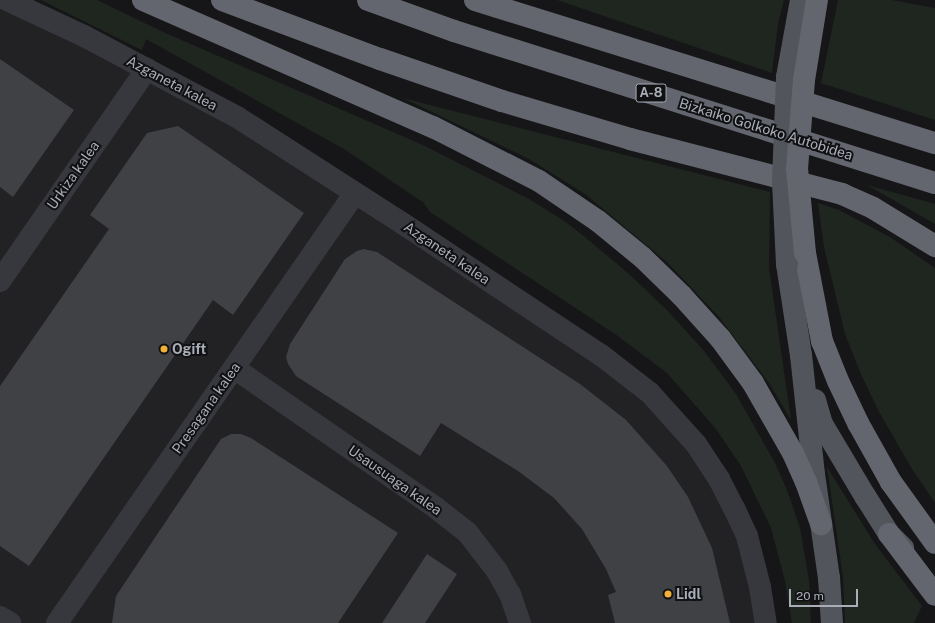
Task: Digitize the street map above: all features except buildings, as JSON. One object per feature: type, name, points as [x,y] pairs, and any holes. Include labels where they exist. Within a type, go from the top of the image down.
[{"type":"highway","points":[[143,0],[433,127],[539,181],[598,221],[643,258],[682,296],[720,338],[753,383],[793,454],[806,482],[820,524]]},
{"type":"highway","points":[[222,0],[373,56],[502,100],[630,139],[842,194],[873,208],[935,246]]},
{"type":"highway","name":"Bizkaiko Golkoko Autobidea","points":[[368,0],[454,31],[935,183]]},
{"type":"highway","points":[[475,0],[935,143]]},
{"type":"highway","points":[[817,0],[804,80],[797,169],[805,253],[822,341],[838,381],[858,423],[891,482],[935,543]]},
{"type":"highway","points":[[889,534],[935,595]]},
{"type":"main road","points":[[801,0],[787,77],[783,181],[787,264],[801,355],[820,524],[829,578],[832,623]]},
{"type":"main road","points":[[801,355],[822,424],[889,534],[935,579]]},
{"type":"street","name":"Azganeta kalea","points":[[6,0],[77,33],[237,117],[601,355],[650,393],[696,444],[719,479],[734,508],[747,536],[760,587],[766,623]]},
{"type":"street","name":"Urkiza kalea","points":[[0,280],[147,69]]},
{"type":"street","name":"Presagana kalea","points":[[57,623],[355,194]]},
{"type":"street","name":"Usausuaga kalea","points":[[234,368],[436,508],[466,532],[497,571],[510,594],[520,623]]},
{"type":"street","points":[[0,617],[10,623]]},
{"type":"shaded area","points":[[0,0],[130,60],[601,355],[719,479],[766,623],[0,623]]},
{"type":"shaded area","points":[[41,0],[97,0],[161,31],[425,146],[529,199],[563,220],[585,237],[629,274],[667,310],[704,351],[736,394],[775,463],[787,490],[800,528],[809,580],[811,623],[792,623],[785,581],[771,528],[741,466],[716,429],[667,373],[615,334],[430,212],[424,203],[344,149],[146,39],[142,50]]},
{"type":"shaded area","points":[[557,0],[784,0],[778,24],[772,73]]},
{"type":"shaded area","points":[[838,0],[892,0],[935,8],[935,120],[821,83]]},
{"type":"shaded area","points":[[403,98],[770,192],[769,268],[791,420],[769,383],[719,317],[668,263],[585,194],[529,159]]},
{"type":"shaded area","points":[[867,185],[935,204],[935,224]]},
{"type":"shaded area","points":[[818,203],[839,210],[890,237],[935,268],[935,503],[912,469],[879,412],[860,372],[845,334],[824,247]]},
{"type":"shaded area","points":[[827,467],[875,544],[922,606],[914,623],[845,623],[843,577]]},
{"type":"place","name":"Ogift","points":[[164,349]]},
{"type":"place","name":"Lidl","points":[[668,594]]}]
